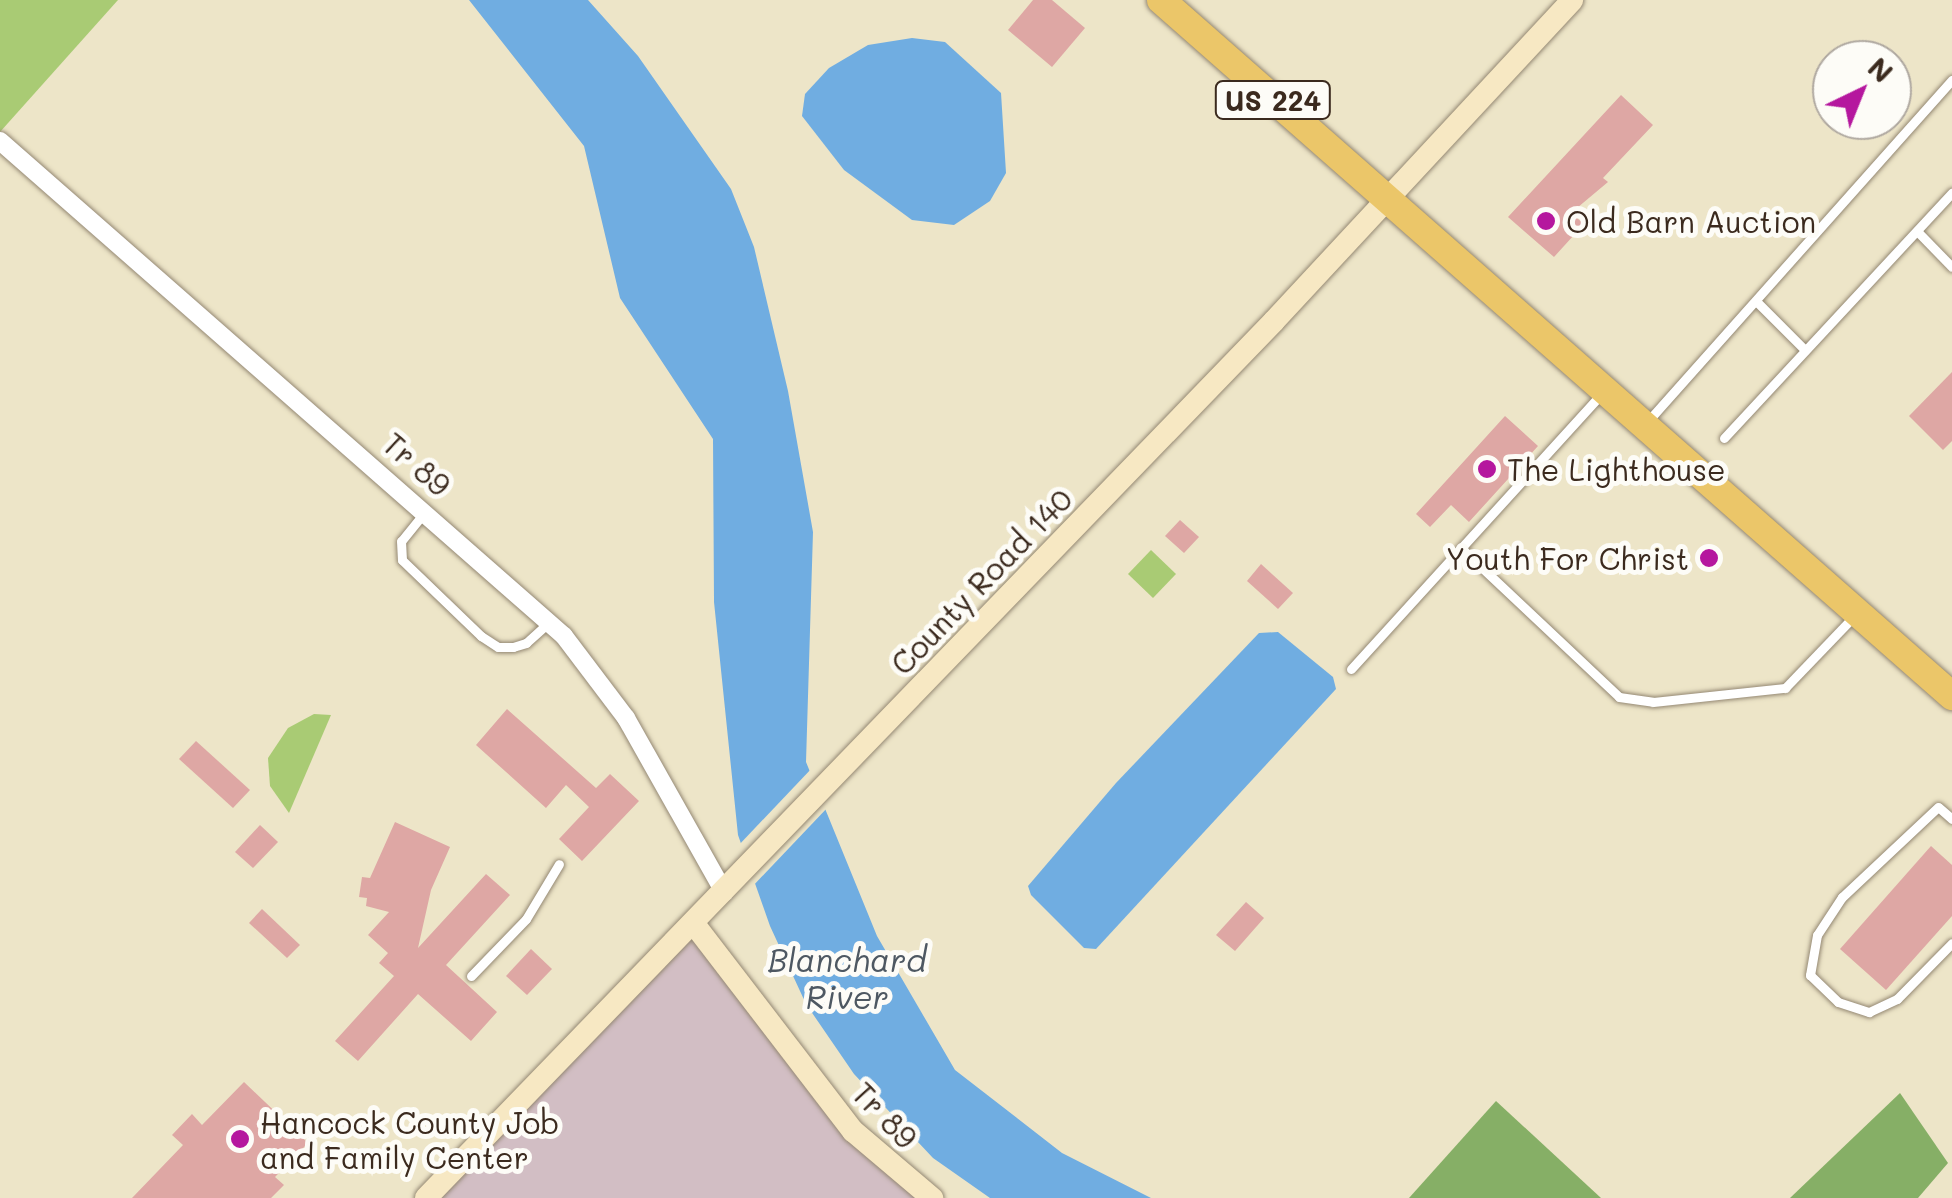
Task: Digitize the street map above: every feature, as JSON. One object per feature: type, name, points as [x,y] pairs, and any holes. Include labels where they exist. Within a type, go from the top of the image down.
[{"type":"main road","name":"US 224","points":[[1160,0],[1952,696]]},
{"type":"street","name":"County Road 140","points":[[426,1198],[694,924],[1572,0]]},
{"type":"street","name":"Tr 89","points":[[0,141],[549,622],[589,666],[626,718],[731,885]]},
{"type":"street","name":"Tr 89","points":[[694,924],[853,1131],[932,1198]]},
{"type":"lane","points":[[1643,425],[1952,80]]},
{"type":"lane","points":[[1724,438],[1952,193]]},
{"type":"lane","points":[[1916,231],[1952,267]]},
{"type":"lane","points":[[1757,302],[1806,350]]},
{"type":"lane","points":[[1352,669],[1604,391]]},
{"type":"lane","points":[[426,512],[400,541],[402,560],[481,636],[498,648],[513,646],[526,643],[549,622]]},
{"type":"lane","points":[[1461,548],[1619,696],[1636,700],[1653,702],[1785,688],[1857,612]]},
{"type":"lane","points":[[1952,819],[1938,806],[1842,898],[1817,935],[1810,974],[1838,1002],[1868,1012],[1897,999],[1952,943]]},
{"type":"lane","points":[[471,976],[526,919],[559,864]]},
{"type":"shaded area","points":[[694,924],[797,1061],[932,1198],[431,1198]]},
{"type":"green space","points":[[0,0],[118,0],[0,132]]},
{"type":"green space","points":[[1151,550],[1176,574],[1153,598],[1128,574]]},
{"type":"green space","points":[[314,714],[331,715],[289,813],[270,786],[268,758],[288,728]]},
{"type":"green space","points":[[1900,1093],[1948,1163],[1918,1198],[1790,1198]]},
{"type":"green space","points":[[1496,1101],[1601,1198],[1409,1198]]},
{"type":"water","name":"Blanchard River","points":[[469,0],[588,0],[638,56],[731,189],[754,247],[788,391],[813,532],[806,762],[877,936],[955,1070],[1062,1153],[1151,1198],[990,1198],[933,1158],[854,1074],[806,1004],[770,926],[738,835],[714,602],[713,439],[620,298],[584,146]]},
{"type":"water","points":[[912,38],[945,42],[1001,93],[1006,173],[990,201],[954,225],[912,220],[844,170],[802,116],[805,94],[829,68],[868,45]]},
{"type":"water","points":[[1278,632],[1333,677],[1336,689],[1096,949],[1084,948],[1031,895],[1028,886],[1116,783],[1259,633]]},
{"type":"pier","points":[[813,767],[829,806],[751,888],[737,847]]},
{"type":"building","points":[[1033,0],[1052,0],[1085,28],[1052,67],[1008,30]]},
{"type":"building","points":[[1621,95],[1653,125],[1603,178],[1608,182],[1571,213],[1584,224],[1554,257],[1508,217]]},
{"type":"building","points":[[1952,372],[1952,441],[1943,450],[1909,416]]},
{"type":"building","name":"The Lighthouse","points":[[1505,416],[1538,446],[1469,522],[1451,505],[1430,527],[1416,514]]},
{"type":"building","points":[[1180,520],[1199,537],[1184,553],[1165,536]]},
{"type":"building","points":[[1261,564],[1293,593],[1278,609],[1247,581]]},
{"type":"building","points":[[507,709],[596,788],[610,774],[639,801],[582,861],[559,839],[589,807],[566,785],[546,808],[476,745]]},
{"type":"building","points":[[196,741],[250,790],[233,808],[179,759]]},
{"type":"building","points":[[395,822],[450,847],[431,890],[418,948],[486,874],[510,895],[446,965],[497,1012],[471,1041],[418,994],[358,1061],[335,1041],[394,976],[379,963],[388,953],[368,935],[389,912],[366,906],[367,898],[359,897],[362,877],[370,878]]},
{"type":"building","points":[[260,825],[278,842],[253,868],[235,852]]},
{"type":"building","points":[[1931,846],[1952,865],[1952,916],[1886,990],[1840,949]]},
{"type":"building","points":[[1246,902],[1264,918],[1235,951],[1216,935]]},
{"type":"building","points":[[262,909],[300,945],[287,958],[249,923]]},
{"type":"building","points":[[531,949],[552,969],[527,995],[506,976]]},
{"type":"building","name":"Hancock County Job and Family Center","points":[[244,1082],[308,1143],[275,1177],[284,1185],[271,1198],[132,1198],[183,1145],[172,1135],[192,1114],[202,1125]]},
{"type":"place","name":"Old Barn Auction","points":[[1546,221]]},
{"type":"place","name":"The Lighthouse","points":[[1487,469]]},
{"type":"place","name":"Youth For Christ","points":[[1709,558]]},
{"type":"place","name":"Hancock County Job and Family Center","points":[[240,1139]]}]
